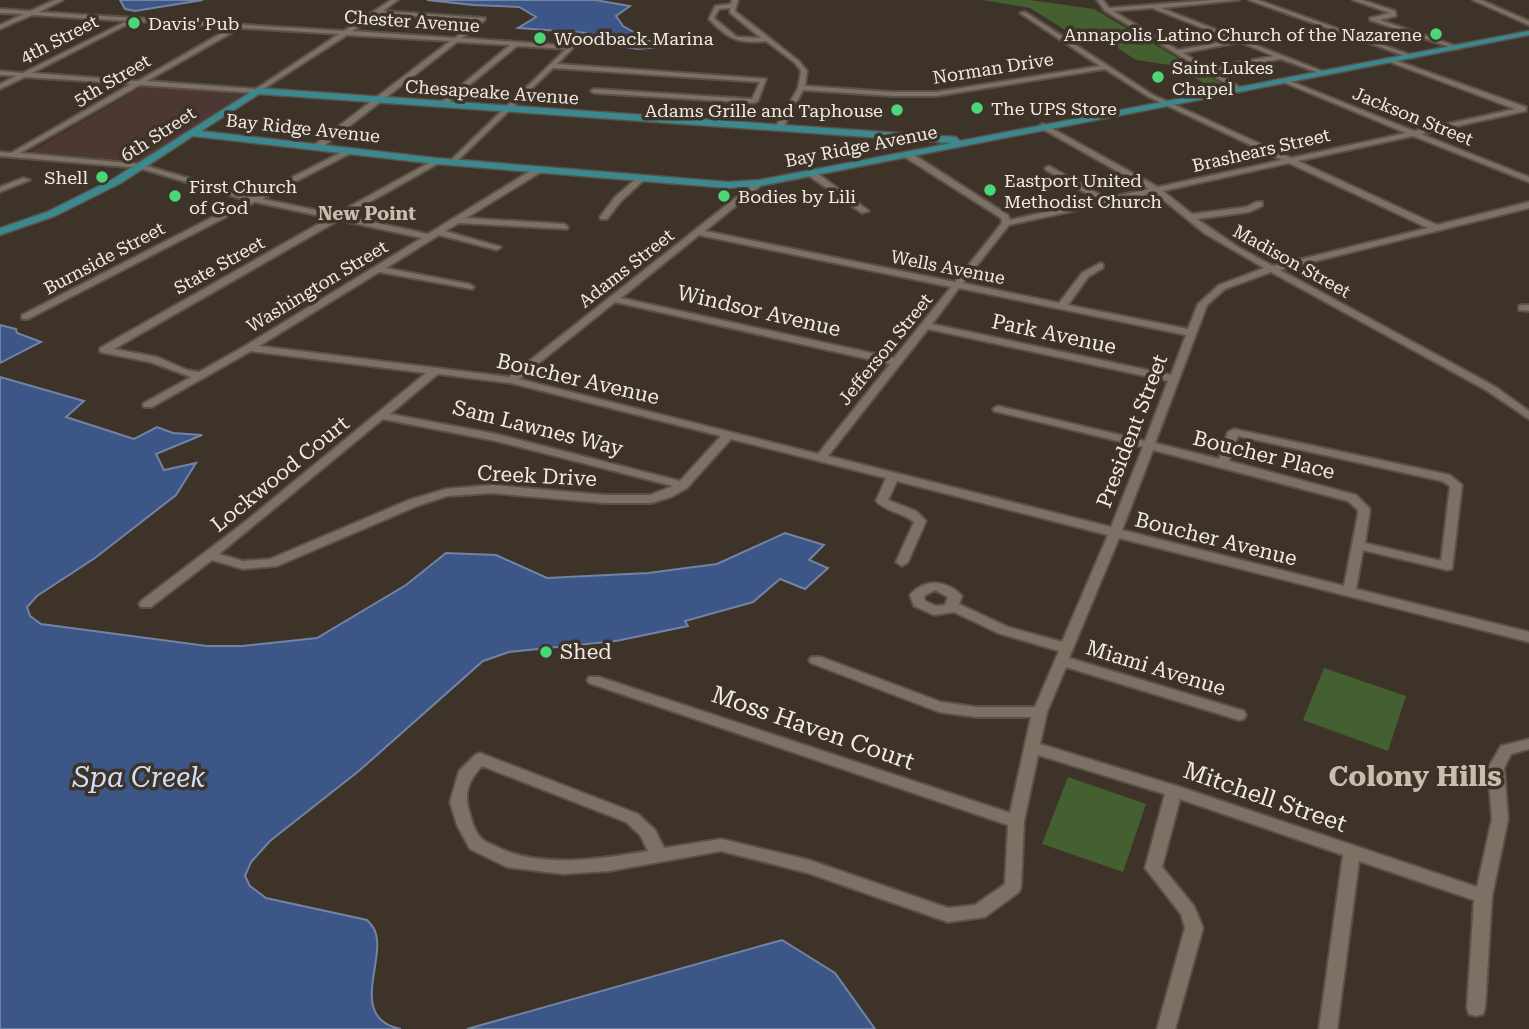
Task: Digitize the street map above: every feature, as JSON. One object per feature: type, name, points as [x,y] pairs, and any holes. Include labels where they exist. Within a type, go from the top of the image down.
[{"type":"main road","name":"Bay Ridge Avenue","points":[[191,133],[538,170],[736,184],[760,183],[1529,33]]},
{"type":"main road","name":"Chesapeake Avenue","points":[[257,91],[950,140],[982,138]]},
{"type":"main road","name":"6th Street","points":[[0,232],[90,195],[257,91]]},
{"type":"main road","points":[[929,152],[947,145],[950,140]]},
{"type":"street","points":[[0,27],[60,0]]},
{"type":"street","name":"6th Street","points":[[257,91],[395,0]]},
{"type":"street","points":[[1100,0],[1107,10],[1239,89]]},
{"type":"street","points":[[1107,10],[1236,0]]},
{"type":"street","points":[[1252,0],[1413,57]]},
{"type":"street","points":[[1356,0],[1393,12],[1394,15],[1372,19]]},
{"type":"street","points":[[1475,0],[1529,23]]},
{"type":"street","points":[[767,39],[750,41],[732,38],[711,18],[717,7],[733,3],[733,12],[767,39],[802,67],[805,76],[801,88],[779,128]]},
{"type":"street","points":[[1154,7],[1324,74]]},
{"type":"street","name":"Chester Avenue","points":[[0,11],[571,47],[552,66]]},
{"type":"street","points":[[317,147],[483,19],[377,12]]},
{"type":"street","points":[[1023,13],[1143,92],[1436,228]]},
{"type":"street","points":[[1372,19],[1458,48]]},
{"type":"street","name":"4th Street","points":[[0,87],[133,20]]},
{"type":"street","name":"5th Street","points":[[0,162],[239,26]]},
{"type":"street","points":[[1177,52],[1241,41]]},
{"type":"street","points":[[444,104],[515,44]]},
{"type":"street","points":[[1208,70],[1282,56]]},
{"type":"street","points":[[1392,61],[1526,110]]},
{"type":"street","points":[[454,162],[552,66],[764,80],[754,101],[594,91]]},
{"type":"street","name":"Norman Drive","points":[[801,88],[883,94],[936,94],[1107,67]]},
{"type":"street","name":"Chesapeake Avenue","points":[[0,73],[257,91]]},
{"type":"street","name":"Jackson Street","points":[[1284,81],[1529,180]]},
{"type":"street","name":"Brashears Street","points":[[1006,223],[1526,110]]},
{"type":"street","name":"Madison Street","points":[[1044,126],[1157,190],[1221,241],[1490,388],[1529,416]]},
{"type":"street","name":"Burnside Street","points":[[25,317],[348,151]]},
{"type":"street","points":[[0,154],[140,166],[252,199],[497,247]]},
{"type":"street","points":[[908,155],[1005,218],[1006,223]]},
{"type":"street","name":"State Street","points":[[202,376],[184,372],[153,359],[104,350],[127,334],[436,161]]},
{"type":"street","points":[[1049,168],[1105,201]]},
{"type":"street","name":"Washington Street","points":[[148,405],[249,348],[538,170]]},
{"type":"street","points":[[811,173],[865,211]]},
{"type":"street","points":[[604,217],[618,199],[642,178]]},
{"type":"street","points":[[0,190],[26,180]]},
{"type":"street","name":"Adams Street","points":[[512,380],[760,183]]},
{"type":"street","points":[[736,184],[745,188],[745,195]]},
{"type":"street","points":[[1190,217],[1249,209],[1259,204]]},
{"type":"street","name":"President Street","points":[[658,856],[721,845],[809,867],[948,915],[979,912],[1002,898],[1013,887],[1016,821],[1040,712],[1149,447],[1203,304],[1211,294],[1236,280],[1272,269],[1529,205]]},
{"type":"street","points":[[1515,209],[1529,216]]},
{"type":"street","points":[[457,220],[564,227]]},
{"type":"street","name":"Jefferson Street","points":[[820,459],[1006,223]]},
{"type":"street","name":"Wells Avenue","points":[[696,232],[1193,333]]},
{"type":"street","points":[[1062,306],[1085,275],[1100,267]]},
{"type":"street","points":[[379,269],[469,287]]},
{"type":"street","name":"Windsor Avenue","points":[[613,299],[896,362]]},
{"type":"street","name":"Park Avenue","points":[[927,326],[1174,379]]},
{"type":"street","name":"Boucher Avenue","points":[[249,348],[512,380],[1529,637]]},
{"type":"street","name":"Lockwood Court","points":[[146,604],[435,371]]},
{"type":"street","name":"Boucher Place","points":[[998,409],[1223,463],[1352,498],[1364,509],[1349,593]]},
{"type":"street","name":"Sam Lawnes Way","points":[[382,416],[466,429],[683,485]]},
{"type":"street","points":[[1223,463],[1234,432],[1446,478],[1456,485],[1447,566],[1358,545]]},
{"type":"street","name":"Creek Drive","points":[[209,555],[243,565],[272,563],[414,503],[446,493],[492,489],[632,500],[667,494],[683,485],[727,436]]},
{"type":"street","points":[[893,477],[882,501],[891,507],[909,511],[920,521],[902,562]]},
{"type":"street","name":"Miami Avenue","points":[[953,606],[1003,630],[1064,654],[1239,715]]},
{"type":"street","points":[[816,660],[939,707],[976,712],[1040,712]]},
{"type":"street","name":"Moss Haven Court","points":[[594,680],[1016,821]]},
{"type":"street","points":[[1476,1008],[1483,896],[1500,819],[1496,768],[1506,750],[1529,744]]},
{"type":"street","name":"Mitchell Street","points":[[1031,747],[1174,791],[1483,896]]},
{"type":"street","points":[[480,759],[632,818],[644,826],[654,839],[658,856],[609,864],[563,867],[507,860],[476,844],[465,825],[458,802],[464,775],[480,759]]},
{"type":"street","points":[[1166,1029],[1194,928],[1188,912],[1153,868],[1174,791]]},
{"type":"street","points":[[1328,1029],[1352,852]]},
{"type":"shaded area","points":[[142,87],[246,93],[137,163],[29,153]]},
{"type":"green space","points":[[983,0],[1030,0],[1094,9],[1229,88],[1208,91],[1205,84],[1177,66],[1136,60],[1107,41],[1086,43],[1030,8]]},
{"type":"green space","points":[[1324,668],[1406,696],[1388,751],[1303,720]]},
{"type":"green space","points":[[1068,777],[1146,804],[1123,872],[1042,844]]},
{"type":"water","points":[[120,0],[203,0],[135,11],[125,9]]},
{"type":"water","points":[[427,0],[595,0],[630,6],[616,16],[623,26],[660,47],[637,49],[585,40],[587,33],[518,28],[536,17],[519,7]]},
{"type":"water","points":[[0,325],[16,329],[17,333],[41,342],[0,363]]},
{"type":"water","name":"Spa Creek","points":[[0,377],[84,401],[66,417],[134,439],[157,427],[173,433],[202,435],[156,454],[164,470],[196,463],[176,495],[95,558],[37,596],[27,607],[30,616],[41,624],[207,646],[242,646],[317,638],[406,585],[446,553],[496,555],[547,578],[648,573],[717,564],[785,533],[824,545],[809,560],[828,568],[805,589],[780,579],[753,602],[685,621],[688,626],[616,641],[509,652],[483,661],[360,770],[270,841],[251,862],[245,876],[250,886],[266,898],[367,920],[375,932],[377,946],[372,1002],[376,1014],[385,1023],[401,1029],[0,1029]]},
{"type":"water","points":[[782,940],[835,973],[875,1029],[467,1029]]},
{"type":"place","name":"Davis' Pub","points":[[134,23]]},
{"type":"place","name":"Annapolis Latino Church of the Nazarene","points":[[1436,34]]},
{"type":"place","name":"Woodback Marina","points":[[540,38]]},
{"type":"place","name":"Saint Lukes Chapel","points":[[1158,77]]},
{"type":"place","name":"The UPS Store","points":[[977,108]]},
{"type":"place","name":"Adams Grille and Taphouse","points":[[897,110]]},
{"type":"place","name":"Shell","points":[[102,177]]},
{"type":"place","name":"Eastport United Methodist Church","points":[[990,190]]},
{"type":"place","name":"First Church of God","points":[[175,196]]},
{"type":"place","name":"Bodies by Lili","points":[[724,196]]},
{"type":"place","name":"Shed","points":[[546,652]]},
{"type":"district","name":"New Point","points":[[367,213]]},
{"type":"district","name":"Colony Hills","points":[[1415,776]]}]
